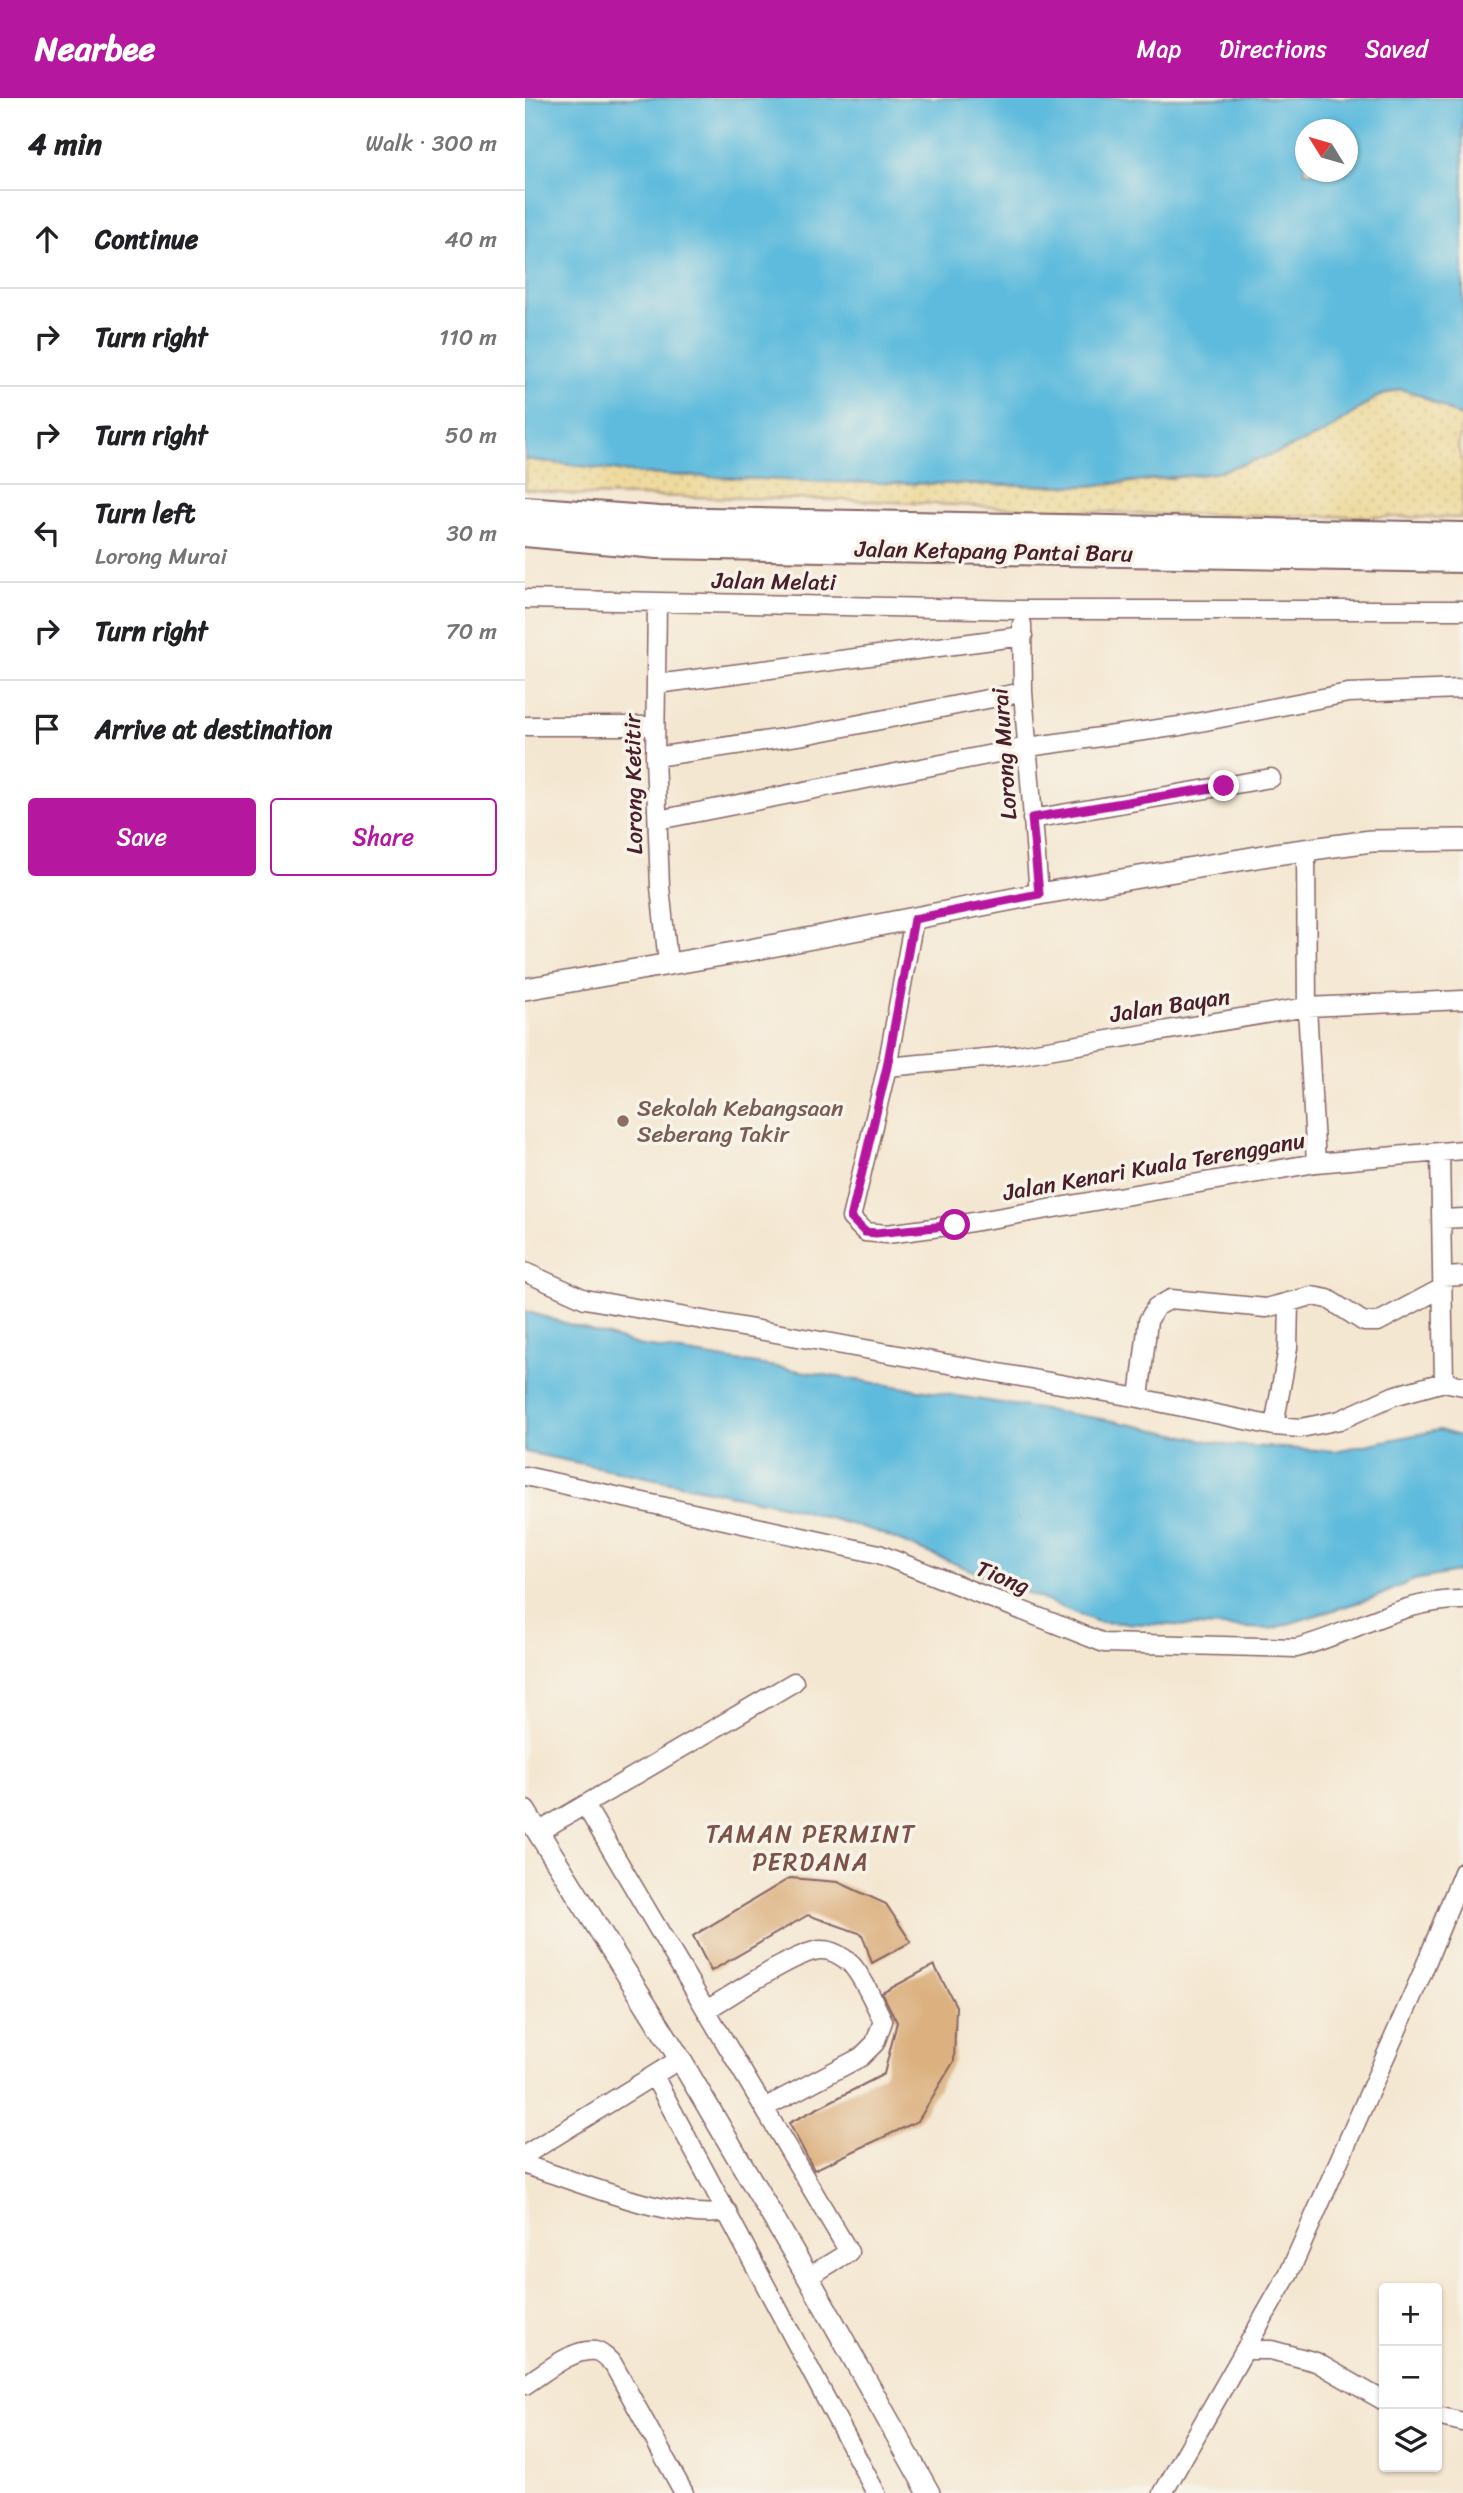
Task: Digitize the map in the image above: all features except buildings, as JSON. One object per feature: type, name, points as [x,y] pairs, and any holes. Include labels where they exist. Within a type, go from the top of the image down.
[{"type":"main road","name":"Jalan Ketapang Pantai Baru","points":[[525,510],[659,520],[1463,536]]},
{"type":"main road","name":"Jalan Ketapang Pantai Baru","points":[[525,533],[657,545],[1463,559]]},
{"type":"street","name":"Jalan Melati","points":[[525,599],[1022,610],[1463,610]]},
{"type":"street","name":"Lorong Ketitir","points":[[657,603],[654,726],[660,887],[668,963]]},
{"type":"street","name":"Lorong Murai","points":[[1022,610],[1023,692],[1039,894]]},
{"type":"street","points":[[657,684],[1023,636]]},
{"type":"street","points":[[658,820],[1028,747],[1180,726],[1348,693],[1463,689]]},
{"type":"street","points":[[655,757],[804,735],[1023,692]]},
{"type":"street","points":[[525,726],[654,726]]},
{"type":"street","points":[[1032,818],[1271,778]]},
{"type":"street","points":[[525,989],[1039,894],[1306,849],[1371,841],[1463,840]]},
{"type":"street","points":[[1306,849],[1307,1007],[1316,1163]]},
{"type":"street","points":[[887,1067],[914,919]]},
{"type":"street","name":"Jalan Bayan","points":[[887,1067],[1019,1055],[1307,1007],[1463,1000]]},
{"type":"street","name":"Jalan Kenari Kuala Terengganu","points":[[887,1067],[851,1218],[856,1226],[865,1232],[887,1234],[955,1225],[1316,1163],[1463,1150]]},
{"type":"street","points":[[1440,1152],[1444,1382]]},
{"type":"street","points":[[1441,1219],[1463,1218]]},
{"type":"street","points":[[525,1272],[585,1299],[1139,1398],[1274,1426],[1301,1428],[1341,1420],[1393,1396],[1444,1382],[1463,1385]]},
{"type":"street","points":[[1139,1398],[1148,1321],[1156,1307],[1171,1300],[1266,1308],[1311,1296],[1328,1299],[1364,1322],[1378,1322],[1442,1282],[1463,1276]]},
{"type":"street","points":[[1274,1426],[1288,1348],[1289,1302]]},
{"type":"street","name":"Tiong","points":[[525,1476],[879,1554],[1104,1643],[1296,1648],[1327,1640],[1389,1612],[1440,1599],[1463,1600]]},
{"type":"street","points":[[540,1831],[794,1682]]},
{"type":"street","points":[[585,1805],[849,2252],[808,2277]]},
{"type":"street","points":[[525,1811],[540,1831],[680,2059],[808,2277],[929,2493]]},
{"type":"street","points":[[1163,2493],[1290,2271],[1421,1976],[1463,1872]]},
{"type":"street","points":[[706,2010],[799,1956],[820,1950],[834,1952],[850,1964],[870,1993],[883,2021],[875,2043],[861,2057],[764,2108]]},
{"type":"street","points":[[525,2155],[680,2059]]},
{"type":"street","points":[[654,2076],[876,2493]]},
{"type":"street","points":[[525,2165],[670,2209],[708,2215],[728,2212]]},
{"type":"street","points":[[1246,2350],[1271,2350],[1317,2362],[1379,2398]]},
{"type":"street","points":[[525,2385],[578,2353],[596,2351],[606,2357],[613,2364],[676,2490]]},
{"type":"street","points":[[1442,2417],[1463,2422]]},
{"type":"sand","points":[[1400,389],[1418,394],[1463,418],[1458,447],[1463,463],[1463,518],[1151,514],[847,500],[578,495],[525,489],[525,459],[645,474],[827,482],[1086,486],[1215,473],[1279,452],[1324,433],[1377,397]]},
{"type":"water","points":[[525,98],[1463,98],[1463,418],[1418,394],[1400,389],[1377,397],[1324,433],[1279,452],[1215,473],[1086,486],[827,482],[645,474],[525,459]]},
{"type":"water","points":[[525,1311],[638,1345],[1114,1421],[1227,1445],[1335,1451],[1439,1430],[1463,1437],[1463,1571],[1414,1580],[1376,1597],[1271,1629],[1098,1622],[875,1531],[786,1506],[525,1452]]},
{"type":"place","name":"Sekolah Kebangsaan Seberang Takir","points":[[623,1121]]},
{"type":"district","name":"TAMAN PERMINT PERDANA","points":[[811,1848]]},
{"type":"route","points":[[955,1225],[887,1234],[865,1232],[856,1226],[851,1218],[887,1067],[914,919],[1039,894],[1032,818],[1224,786]]}]
